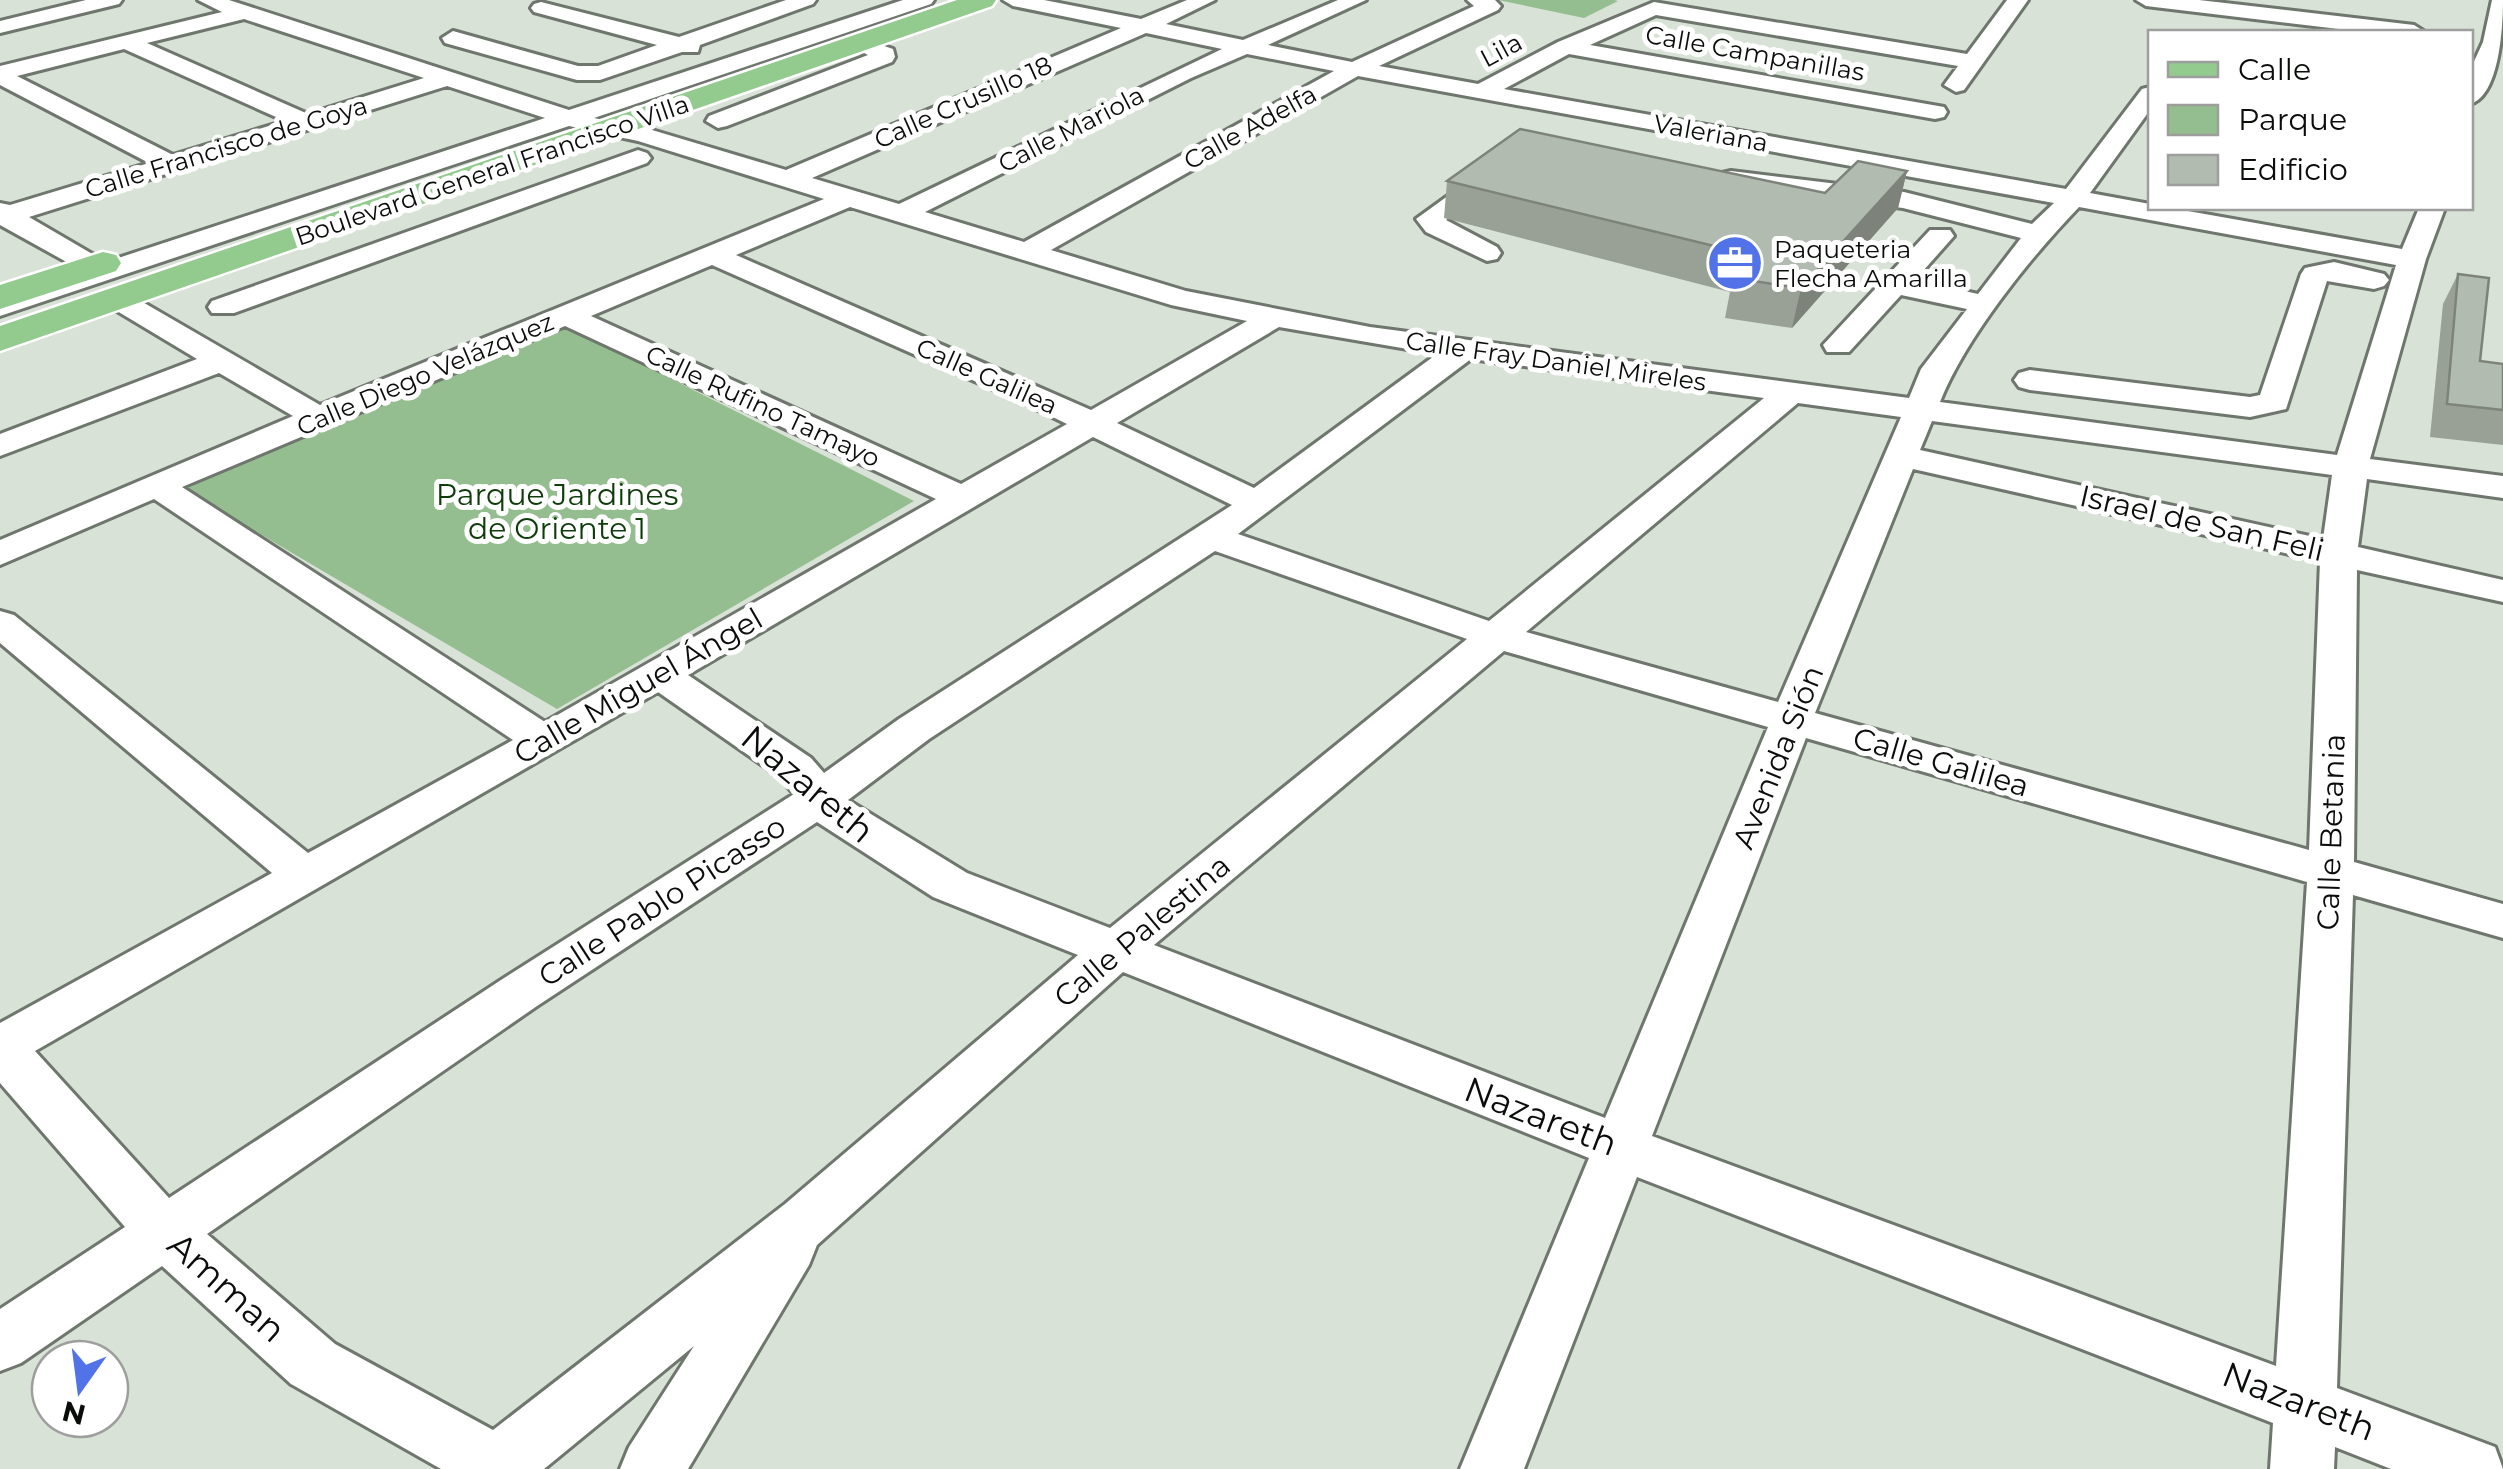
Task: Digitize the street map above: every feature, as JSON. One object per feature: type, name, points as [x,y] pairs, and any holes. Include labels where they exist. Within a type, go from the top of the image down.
[{"type":"main road","name":"Boulevard General Francisco Villa","points":[[0,298],[94,266],[759,78],[983,0]]},
{"type":"main road","name":"Boulevard General Francisco Villa","points":[[0,339],[513,162],[607,122],[688,58],[802,38],[898,4]]},
{"type":"main road","points":[[607,122],[802,38]]},
{"type":"street","points":[[4,23],[112,0]]},
{"type":"street","name":"Calle Fray Daniel Mireles","points":[[208,0],[255,6],[607,122]]},
{"type":"street","points":[[484,27],[444,41],[587,74],[688,58],[769,13],[806,0]]},
{"type":"street","points":[[802,38],[924,0]]},
{"type":"street","points":[[0,328],[970,0]]},
{"type":"street","name":"Valeriana","points":[[1013,0],[1355,69],[2074,197],[2408,272]]},
{"type":"street","name":"Calle Crusillo 18","points":[[788,178],[1205,0]]},
{"type":"street","name":"Calle Mariola","points":[[903,213],[1240,47],[1356,0]]},
{"type":"street","points":[[1893,166],[2018,0]]},
{"type":"street","points":[[2146,0],[2217,4],[2400,30]]},
{"type":"street","points":[[2473,89],[2502,0]]},
{"type":"street","points":[[513,17],[551,4],[688,58]]},
{"type":"street","points":[[735,4],[769,13],[821,16],[898,4]]},
{"type":"street","points":[[2198,30],[2217,4]]},
{"type":"street","points":[[0,74],[255,6]]},
{"type":"street","name":"Calle Fray Daniel Mireles","points":[[255,6],[452,77],[1182,299],[1272,319],[2503,486]]},
{"type":"street","name":"Calle Adelfa","points":[[1029,251],[1355,69],[1477,6]]},
{"type":"street","name":"Lila","points":[[1482,92],[1654,8],[1974,62]]},
{"type":"street","points":[[124,41],[307,122]]},
{"type":"street","points":[[718,121],[884,58],[885,54],[858,44]]},
{"type":"street","name":"Calle Campanillas","points":[[1566,48],[1934,112]]},
{"type":"street","points":[[0,74],[169,163]]},
{"type":"street","name":"Calle Francisco de Goya","points":[[2,214],[452,77]]},
{"type":"street","points":[[759,78],[792,80],[807,88]]},
{"type":"street","name":"Avenida Sión","points":[[1492,1469],[1624,1148],[1791,721],[1937,369],[2148,97]]},
{"type":"street","points":[[223,308],[565,184],[607,122]]},
{"type":"street","points":[[0,306],[607,122]]},
{"type":"street","points":[[2118,137],[2148,143]]},
{"type":"street","points":[[513,162],[565,184]]},
{"type":"street","points":[[1486,253],[1430,219],[1514,163]]},
{"type":"street","points":[[1712,178],[1888,197],[2038,234]]},
{"type":"street","name":"Calle Diego Velázquez","points":[[0,554],[156,485],[851,198]]},
{"type":"street","name":"Calle Betania","points":[[2302,1469],[2331,871],[2339,553],[2351,466],[2408,272],[2431,210]]},
{"type":"street","points":[[2,214],[94,266]]},
{"type":"street","points":[[1838,344],[1940,236]]},
{"type":"street","points":[[248,254],[294,282]]},
{"type":"street","name":"Calle Galilea","points":[[716,256],[1256,503]]},
{"type":"street","points":[[2030,380],[2250,407],[2274,402],[2316,274],[2408,272]]},
{"type":"street","points":[[1897,285],[1986,304]]},
{"type":"street","points":[[117,299],[319,418]]},
{"type":"street","name":"Calle Rufino Tamayo","points":[[565,315],[961,497]]},
{"type":"street","name":"Calle Miguel Ángel","points":[[0,1047],[544,741],[1272,319]]},
{"type":"street","name":"Calle Pablo Picasso","points":[[0,1343],[519,993],[819,799],[914,730],[1211,537],[1466,348]]},
{"type":"street","points":[[0,446],[221,361]]},
{"type":"street","name":"Calle Palestina","points":[[498,1468],[805,1222],[1115,952],[1790,392]]},
{"type":"street","name":"Israel de San Feli","points":[[1900,456],[2503,591]]},
{"type":"street","points":[[156,485],[544,741]]},
{"type":"street","name":"Calle Galilea","points":[[1211,537],[1499,637],[2503,921]]},
{"type":"street","points":[[0,623],[306,874]]},
{"type":"street","name":"Nazareth","points":[[659,674],[796,768],[819,799],[874,840],[950,885],[1624,1148],[2472,1469]]},
{"type":"street","name":"Amman","points":[[0,1047],[164,1232],[314,1364],[498,1468]]},
{"type":"street","points":[[652,1469],[805,1222]]},
{"type":"green space","points":[[1498,0],[1614,0],[1618,1],[1584,18]]},
{"type":"green space","name":"Parque Jardines de Oriente 1","points":[[558,322],[914,501],[557,709],[180,487]]},
{"type":"building","points":[[1520,129],[1825,193],[1858,161],[1907,171],[1801,288],[1733,278],[1755,256],[1447,181]]},
{"type":"building","points":[[2458,274],[2489,278],[2480,361],[2503,364],[2503,410],[2447,404]]},
{"type":"place","name":"Paqueteria Flecha Amarilla","points":[[1735,263]]}]
